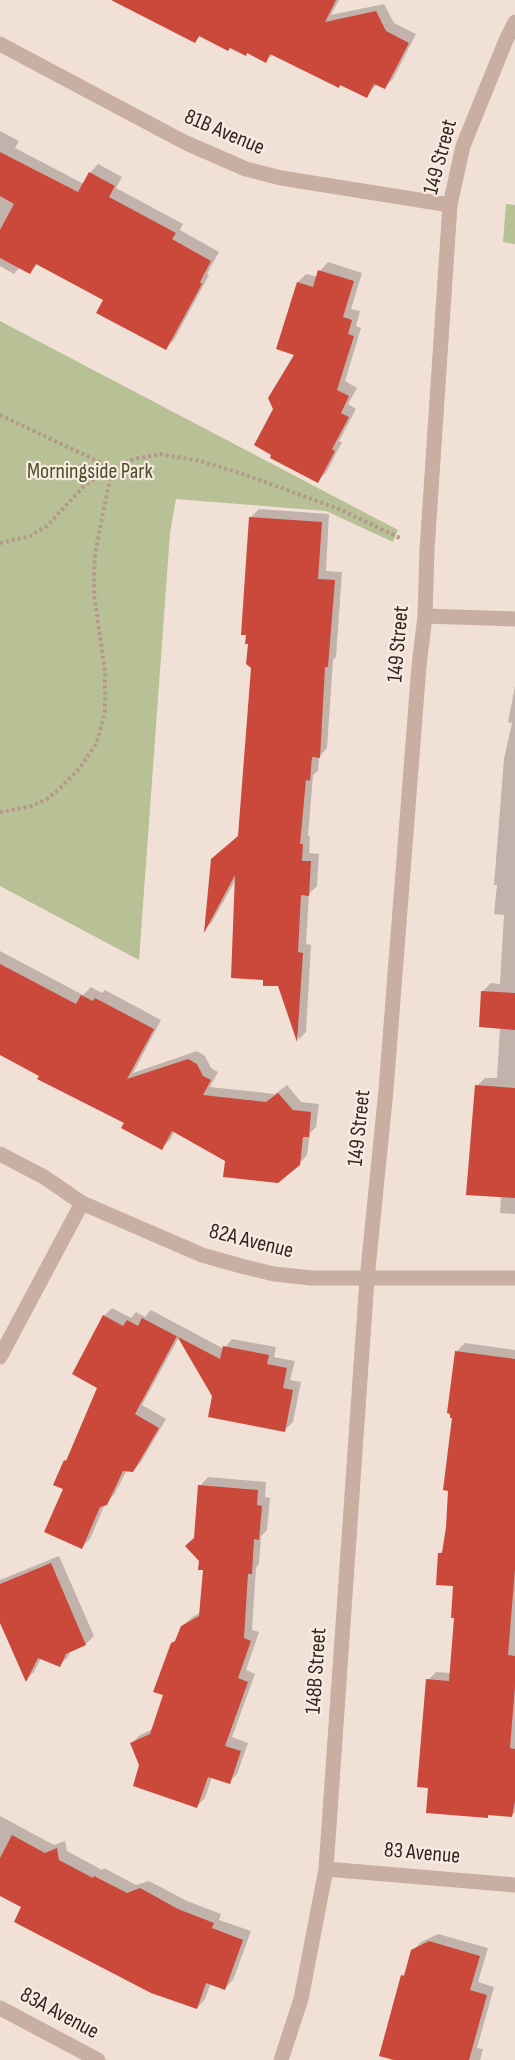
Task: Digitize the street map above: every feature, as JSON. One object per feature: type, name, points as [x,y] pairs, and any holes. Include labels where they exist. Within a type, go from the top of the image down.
[{"type":"street","name":"149 Street","points":[[367,1279],[386,1090],[419,666],[425,616],[427,550],[450,205],[463,146],[515,22]]},
{"type":"street","name":"81B Avenue","points":[[0,44],[186,143],[235,165],[281,178],[450,205]]},
{"type":"street","points":[[425,616],[515,619]]},
{"type":"street","name":"82A Avenue","points":[[0,1154],[44,1177],[82,1203],[202,1255],[274,1274],[367,1279],[515,1278]]},
{"type":"street","points":[[0,1357],[82,1203]]},
{"type":"street","name":"148B Street","points":[[281,2060],[301,1999],[326,1869],[367,1279]]},
{"type":"street","name":"83 Avenue","points":[[326,1869],[515,1885]]},
{"type":"street","name":"83A Avenue","points":[[0,2008],[98,2060]]},
{"type":"path","points":[[0,415],[112,468]]},
{"type":"path","points":[[0,543],[30,536],[47,526],[85,485],[112,468],[134,459],[160,454],[200,461],[243,474],[339,509],[427,550]]},
{"type":"path","points":[[0,813],[32,806],[46,799],[79,769],[96,744],[105,712],[105,672],[94,594],[95,554],[112,468]]},
{"type":"green space","points":[[506,204],[515,205],[515,244],[503,242]]},
{"type":"green space","name":"Morningside Park","points":[[0,321],[398,530],[393,542],[326,511],[176,499],[170,533],[139,960],[0,886]]},
{"type":"building","points":[[111,0],[336,0],[325,22],[376,11],[386,31],[409,43],[385,89],[374,84],[367,98],[340,85],[339,88],[270,54],[266,63],[247,53],[246,56],[230,48],[228,51],[199,36],[195,43]]},
{"type":"building","points":[[0,152],[78,192],[89,172],[115,186],[109,197],[176,233],[172,239],[211,261],[200,282],[202,284],[166,350],[96,313],[103,300],[36,264],[30,274],[0,258],[0,230],[14,204],[0,196]]},
{"type":"building","points":[[318,270],[354,281],[343,317],[352,320],[348,334],[354,336],[337,390],[349,396],[341,413],[349,417],[318,483],[270,458],[271,455],[254,445],[273,409],[268,398],[294,355],[276,349],[297,282],[313,287]]},
{"type":"building","points":[[249,517],[322,522],[318,579],[335,580],[328,667],[325,667],[320,758],[312,757],[310,781],[306,780],[300,844],[303,844],[302,861],[311,861],[309,896],[301,895],[298,952],[303,953],[297,1042],[278,986],[263,986],[263,980],[231,978],[235,875],[204,933],[211,859],[238,836],[251,668],[246,664],[248,644],[245,644],[246,635],[241,635]]},
{"type":"building","points":[[0,964],[76,1004],[81,995],[93,1001],[95,998],[154,1029],[127,1079],[188,1059],[197,1064],[203,1076],[211,1080],[203,1095],[266,1102],[278,1093],[293,1110],[311,1112],[309,1137],[303,1137],[300,1165],[278,1183],[223,1177],[225,1161],[172,1131],[162,1150],[121,1128],[124,1123],[37,1079],[39,1076],[0,1055]]},
{"type":"building","points":[[481,991],[515,993],[515,1030],[479,1027]]},
{"type":"building","points":[[475,1085],[515,1088],[515,1198],[466,1195]]},
{"type":"building","points":[[103,1315],[123,1326],[127,1320],[138,1326],[142,1318],[177,1336],[135,1414],[159,1428],[133,1472],[123,1471],[107,1505],[100,1507],[82,1549],[44,1532],[63,1489],[53,1485],[64,1460],[66,1461],[97,1388],[72,1374]]},
{"type":"building","points":[[177,1337],[220,1359],[223,1346],[269,1355],[267,1364],[287,1368],[283,1388],[293,1390],[285,1432],[208,1417],[212,1396]]},
{"type":"building","points":[[455,1351],[515,1359],[515,1569],[508,1655],[515,1656],[510,1748],[515,1749],[515,1801],[512,1817],[488,1815],[488,1818],[426,1813],[428,1788],[417,1787],[426,1679],[449,1681],[454,1618],[451,1618],[453,1586],[436,1585],[438,1553],[442,1553],[446,1527],[448,1491],[443,1490],[452,1418],[447,1413]]},
{"type":"building","points":[[198,1485],[258,1490],[257,1505],[262,1506],[259,1540],[254,1539],[252,1574],[248,1574],[244,1638],[251,1641],[238,1678],[248,1682],[225,1746],[241,1751],[230,1784],[208,1777],[197,1808],[133,1786],[139,1765],[130,1743],[150,1734],[163,1695],[153,1692],[171,1643],[175,1641],[181,1626],[199,1616],[203,1570],[198,1570],[199,1561],[185,1546],[194,1538]]},
{"type":"building","points":[[51,1563],[86,1645],[66,1654],[60,1667],[38,1658],[26,1682],[0,1623],[0,1584]]},
{"type":"building","points":[[12,1835],[45,1853],[57,1848],[59,1860],[93,1878],[94,1876],[127,1893],[140,1888],[178,1909],[214,1923],[212,1928],[243,1940],[225,1990],[206,1983],[197,2009],[151,1993],[14,1922],[21,1907],[0,1896],[0,1858]]},
{"type":"building","points":[[429,1941],[480,1956],[470,1990],[487,1995],[469,2060],[394,2060],[379,2056],[401,1975],[404,1976],[411,1950]]}]
